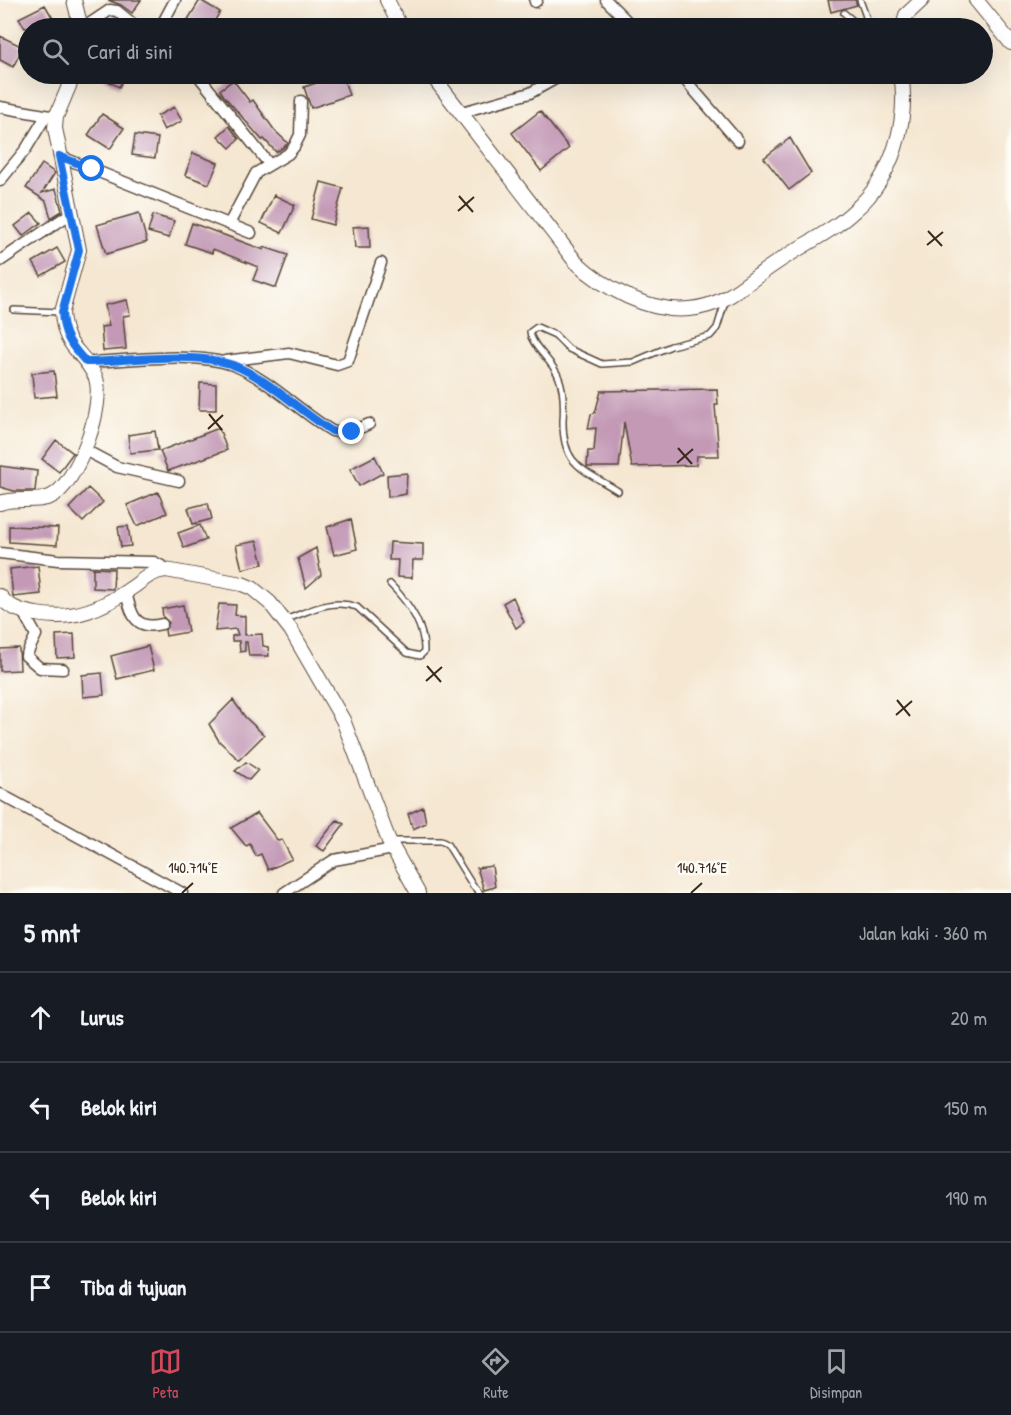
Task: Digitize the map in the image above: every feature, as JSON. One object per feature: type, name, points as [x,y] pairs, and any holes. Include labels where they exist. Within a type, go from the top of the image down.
[{"type":"street","points":[[74,0],[79,18]]},
{"type":"street","points":[[165,18],[175,0]]},
{"type":"street","points":[[387,0],[396,18]]},
{"type":"street","points":[[606,0],[620,18]]},
{"type":"street","points":[[905,18],[922,0]]},
{"type":"street","points":[[976,0],[982,3],[993,18]]},
{"type":"street","points":[[98,18],[110,10],[117,11],[126,18]]},
{"type":"street","points":[[993,18],[1011,43]]},
{"type":"street","points":[[0,181],[51,116],[69,84]]},
{"type":"street","points":[[205,84],[269,164]]},
{"type":"street","points":[[439,84],[559,242],[592,277],[614,292],[678,310],[709,306],[725,300],[741,291],[773,264],[832,229],[856,210],[872,192],[901,130],[904,107],[902,84]]},
{"type":"street","points":[[462,112],[530,93],[546,84]]},
{"type":"street","points":[[689,84],[738,141]]},
{"type":"street","points":[[229,224],[256,173],[288,154],[294,147],[300,135],[301,101]]},
{"type":"street","points":[[0,107],[51,116]]},
{"type":"street","points":[[0,502],[50,497],[66,482],[85,450],[98,393],[95,376],[65,336],[62,312],[79,250],[51,116]]},
{"type":"street","points":[[59,156],[251,233]]},
{"type":"street","points":[[0,261],[70,214]]},
{"type":"street","points":[[86,362],[189,359],[222,362],[289,353],[337,365],[348,361],[381,263]]},
{"type":"street","points":[[222,362],[248,374],[332,431],[352,432],[369,424]]},
{"type":"street","points":[[85,450],[117,467],[179,481]]},
{"type":"street","points":[[0,553],[58,560],[154,562],[171,571]]},
{"type":"street","points":[[0,596],[22,612],[44,616],[85,613],[101,608],[156,571],[171,571],[252,588],[270,603],[284,621],[343,720],[393,849],[334,860],[284,893]]},
{"type":"street","points":[[126,592],[130,612],[136,620],[151,627],[162,624]]},
{"type":"street","points":[[22,612],[36,635],[26,656],[40,668],[63,669]]},
{"type":"street","points":[[0,794],[182,893]]},
{"type":"street","points":[[389,841],[418,893]]},
{"type":"lane","points":[[860,0],[866,18]]},
{"type":"lane","points":[[844,13],[850,18]]},
{"type":"lane","points":[[618,490],[588,472],[567,453],[563,440],[564,401],[560,380],[552,362],[534,342],[530,332],[537,327],[544,329],[568,349],[602,364],[633,362],[671,346],[710,336],[717,328],[725,300]]},
{"type":"lane","points":[[14,310],[62,312]]},
{"type":"lane","points":[[284,621],[319,606],[346,604],[363,612],[407,653],[420,656],[424,652],[421,630],[407,603],[390,584]]},
{"type":"lane","points":[[389,841],[441,841],[447,844],[480,893]]},
{"type":"building","points":[[108,0],[141,0],[132,13]]},
{"type":"building","points":[[200,0],[220,12],[216,18],[189,18]]},
{"type":"building","points":[[828,0],[855,0],[857,5],[831,12]]},
{"type":"building","points":[[45,5],[53,18],[19,18]]},
{"type":"building","points":[[0,36],[18,45],[18,57],[13,67],[0,60]]},
{"type":"building","points":[[228,84],[236,84],[250,102],[253,100],[275,131],[288,143],[276,152],[264,139],[262,140],[220,90]]},
{"type":"building","points":[[313,84],[345,84],[349,95],[311,108],[304,87]]},
{"type":"building","points":[[174,107],[182,121],[164,130],[157,116]]},
{"type":"building","points":[[540,111],[569,148],[541,171],[512,133]]},
{"type":"building","points":[[102,114],[124,128],[110,149],[88,135]]},
{"type":"building","points":[[229,126],[239,139],[230,148],[218,136]]},
{"type":"building","points":[[135,135],[158,138],[155,158],[132,155]]},
{"type":"building","points":[[790,138],[811,173],[789,190],[764,158]]},
{"type":"building","points":[[193,153],[218,163],[209,184],[185,175]]},
{"type":"building","points":[[42,164],[55,173],[42,193],[56,189],[62,211],[51,218],[46,201],[26,188]]},
{"type":"building","points":[[321,182],[343,188],[333,225],[311,219]]},
{"type":"building","points":[[274,195],[295,205],[282,233],[261,223]]},
{"type":"building","points":[[32,213],[41,223],[23,236],[15,226]]},
{"type":"building","points":[[139,213],[147,242],[106,254],[97,225]]},
{"type":"building","points":[[153,215],[174,221],[169,238],[148,232]]},
{"type":"building","points":[[192,223],[264,250],[264,247],[288,255],[276,288],[253,280],[258,267],[213,249],[212,253],[185,244]]},
{"type":"building","points":[[369,226],[370,248],[355,248],[353,227]]},
{"type":"building","points":[[57,248],[65,262],[41,276],[33,262]]},
{"type":"building","points":[[127,300],[130,315],[123,316],[126,349],[103,351],[101,327],[109,326],[105,305]]},
{"type":"building","points":[[54,371],[57,396],[34,398],[32,373]]},
{"type":"building","points":[[200,383],[216,384],[216,410],[199,410]]},
{"type":"building","points":[[717,389],[718,405],[715,405],[719,456],[697,456],[696,465],[632,467],[624,422],[619,467],[587,467],[588,451],[594,451],[596,428],[588,429],[591,414],[595,413],[601,391]]},
{"type":"building","points":[[219,428],[227,450],[168,471],[160,451]]},
{"type":"building","points":[[155,431],[158,450],[130,453],[128,435]]},
{"type":"building","points":[[56,440],[73,453],[59,472],[42,459]]},
{"type":"building","points":[[375,456],[383,473],[359,486],[350,469]]},
{"type":"building","points":[[0,466],[37,471],[35,491],[14,491],[0,487]]},
{"type":"building","points":[[407,473],[406,494],[388,497],[387,475]]},
{"type":"building","points":[[88,488],[103,502],[83,522],[69,508]]},
{"type":"building","points":[[158,492],[167,513],[137,526],[127,505]]},
{"type":"building","points":[[208,503],[212,519],[193,524],[188,508]]},
{"type":"building","points":[[351,519],[357,549],[334,555],[327,527]]},
{"type":"building","points":[[200,525],[206,540],[184,548],[178,533]]},
{"type":"building","points":[[9,526],[58,528],[57,545],[9,542]]},
{"type":"building","points":[[128,526],[131,546],[121,547],[118,527]]},
{"type":"building","points":[[257,541],[263,564],[242,569],[236,545]]},
{"type":"building","points":[[390,542],[423,544],[423,560],[413,560],[412,578],[397,577],[398,560],[389,560]]},
{"type":"building","points":[[316,548],[321,575],[306,588],[298,558]]},
{"type":"building","points":[[38,566],[41,594],[13,597],[10,569]]},
{"type":"building","points":[[93,568],[114,569],[113,589],[93,588]]},
{"type":"building","points":[[513,597],[524,622],[516,628],[503,603]]},
{"type":"building","points":[[219,604],[236,605],[235,615],[245,616],[245,635],[262,634],[263,646],[268,647],[269,656],[249,656],[247,642],[245,642],[245,651],[240,652],[239,641],[232,641],[232,636],[238,635],[236,629],[215,631]]},
{"type":"building","points":[[183,605],[188,632],[166,636],[165,630],[169,623],[163,617],[162,609]]},
{"type":"building","points":[[74,634],[75,657],[57,658],[56,635]]},
{"type":"building","points":[[148,646],[154,670],[117,679],[111,656]]},
{"type":"building","points":[[19,648],[20,670],[0,671],[0,649]]},
{"type":"building","points":[[102,673],[104,695],[83,697],[82,675]]},
{"type":"building","points":[[233,700],[245,717],[264,735],[239,760],[219,741],[209,724]]},
{"type":"building","points":[[246,762],[258,770],[249,780],[235,771]]},
{"type":"building","points":[[423,807],[426,823],[413,829],[408,814]]},
{"type":"building","points":[[257,813],[278,841],[282,840],[292,859],[268,870],[261,854],[256,856],[250,844],[246,846],[231,828]]},
{"type":"building","points":[[337,820],[344,824],[324,851],[316,846]]},
{"type":"building","points":[[492,866],[495,887],[484,890],[477,868]]},
{"type":"route","points":[[92,169],[59,156],[79,250],[62,312],[63,321],[65,336],[86,362],[189,359],[222,362],[235,366],[269,387],[332,431],[352,432]]}]
